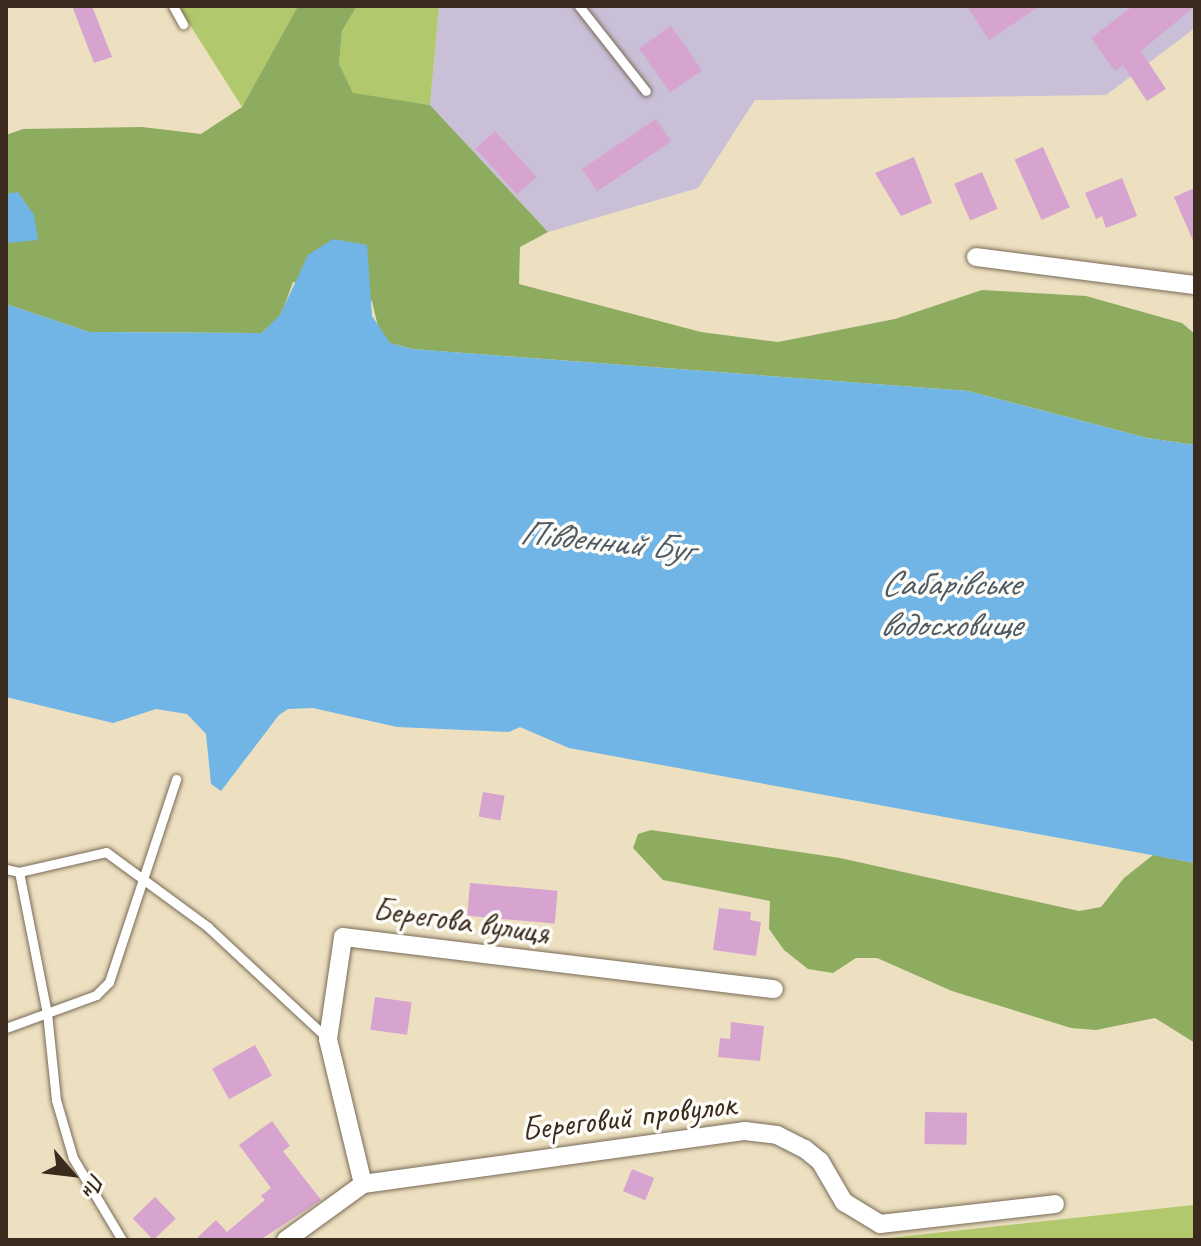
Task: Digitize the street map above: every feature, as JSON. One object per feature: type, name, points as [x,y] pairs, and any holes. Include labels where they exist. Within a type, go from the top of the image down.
[{"type":"street","points":[[976,257],[1195,285]]},
{"type":"street","name":"Берегова вулиця","points":[[363,1184],[328,1039],[343,937],[774,989]]},
{"type":"street","name":"Береговий провулок","points":[[363,1184],[745,1131],[777,1135],[805,1149],[820,1161],[844,1202],[880,1224],[1055,1204]]},
{"type":"street","points":[[286,1240],[363,1184]]},
{"type":"lane","points":[[173,6],[183,24]]},
{"type":"lane","points":[[579,6],[646,91]]},
{"type":"lane","points":[[6,1028],[96,995],[109,982],[176,779]]},
{"type":"lane","points":[[6,869],[19,872],[106,852],[143,884],[208,927],[328,1039]]},
{"type":"lane","points":[[19,872],[47,1013],[56,1100],[73,1158],[122,1240]]},
{"type":"shaded area","points":[[439,6],[1195,6],[1195,28],[1106,95],[755,100],[698,188],[548,232],[430,105]]},
{"type":"green space","points":[[178,6],[298,6],[242,107]]},
{"type":"green space","points":[[298,6],[357,6],[342,31],[339,64],[353,93],[430,105],[548,232],[520,247],[519,284],[701,332],[778,342],[895,319],[982,290],[1086,296],[1182,323],[1195,334],[1195,445],[1147,438],[968,391],[412,349],[390,343],[379,331],[372,301],[293,282],[281,315],[262,333],[89,332],[6,304],[6,135],[23,129],[142,127],[201,134],[242,107]]},
{"type":"green space","points":[[357,6],[439,6],[430,105],[353,94],[339,64],[342,31]]},
{"type":"green space","points":[[651,830],[840,858],[1079,911],[1101,907],[1124,878],[1153,855],[1195,863],[1195,1043],[1155,1018],[1096,1030],[1071,1028],[952,991],[877,958],[856,958],[833,973],[808,969],[784,950],[769,929],[770,901],[663,880],[633,848],[638,834]]},
{"type":"green space","points":[[1195,1199],[1195,1240],[870,1240],[1193,1205]]},
{"type":"water","points":[[18,192],[34,215],[38,240],[6,243],[6,194]]},
{"type":"water","name":"Сабарівське водосховище","points":[[333,239],[367,245],[372,316],[390,343],[412,349],[968,391],[1147,438],[1195,445],[1195,863],[569,748],[520,727],[509,732],[397,727],[313,708],[288,709],[279,715],[221,791],[211,784],[206,734],[187,714],[156,709],[113,723],[6,697],[6,304],[89,332],[262,333],[280,315],[308,255]]},
{"type":"building","points":[[72,6],[92,6],[112,57],[94,63]]},
{"type":"building","points":[[967,6],[1040,6],[989,40]]},
{"type":"building","points":[[1133,6],[1195,6],[1141,51],[1166,89],[1147,101],[1123,65],[1115,71],[1091,38]]},
{"type":"building","points":[[671,26],[702,70],[670,93],[639,48]]},
{"type":"building","points":[[656,119],[671,141],[597,191],[582,169]]},
{"type":"building","points":[[495,131],[536,177],[517,194],[476,148]]},
{"type":"building","points":[[1043,147],[1070,207],[1042,220],[1015,160]]},
{"type":"building","points":[[914,157],[932,203],[901,216],[875,173]]},
{"type":"building","points":[[982,172],[998,209],[970,221],[954,184]]},
{"type":"building","points":[[1122,178],[1137,216],[1106,228],[1102,216],[1096,219],[1085,193]]},
{"type":"building","points":[[1195,188],[1195,245],[1174,197]]},
{"type":"building","points":[[483,792],[505,796],[500,820],[479,817]]},
{"type":"building","points":[[470,883],[558,891],[555,924],[467,916]]},
{"type":"building","points":[[719,908],[751,912],[750,920],[761,922],[756,956],[713,950]]},
{"type":"building","points":[[375,997],[412,1002],[407,1035],[370,1030]]},
{"type":"building","points":[[731,1022],[764,1026],[760,1061],[718,1057],[720,1038],[730,1039]]},
{"type":"building","points":[[255,1045],[272,1076],[229,1099],[212,1069]]},
{"type":"building","points":[[925,1112],[967,1113],[966,1145],[924,1144]]},
{"type":"building","points":[[272,1121],[290,1146],[283,1151],[321,1200],[260,1240],[195,1240],[216,1220],[227,1232],[265,1200],[261,1196],[271,1188],[239,1145]]},
{"type":"building","points":[[632,1169],[654,1178],[645,1200],[623,1191]]},
{"type":"building","points":[[155,1197],[176,1219],[153,1240],[133,1219]]},
{"type":"water label","name":"Південний Буг","points":[[606,541]]}]
